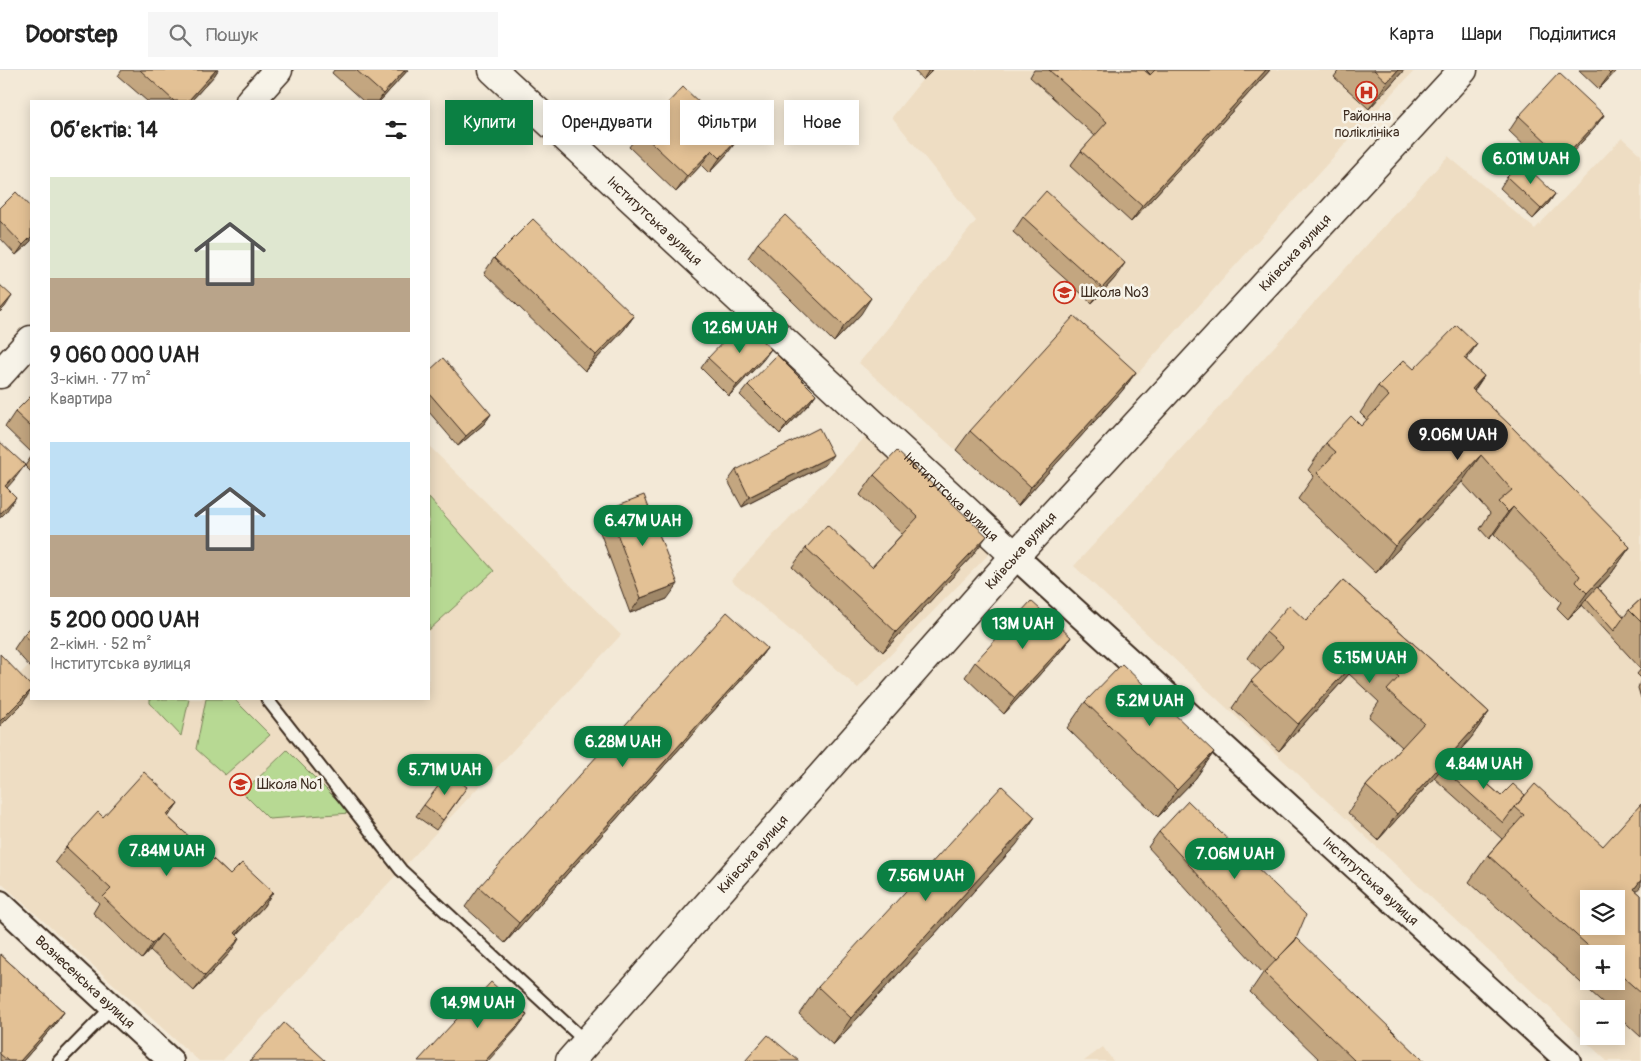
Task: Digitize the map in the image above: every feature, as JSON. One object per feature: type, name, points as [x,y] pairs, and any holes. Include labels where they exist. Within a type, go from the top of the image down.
[{"type":"main road","points":[[251,100],[278,70]]},
{"type":"main road","name":"Інститутська вулиця","points":[[493,70],[1015,556]]},
{"type":"main road","name":"Київська вулиця","points":[[578,1052],[1015,556],[1463,70]]},
{"type":"main road","points":[[0,374],[30,341]]},
{"type":"street","name":"Інститутська вулиця","points":[[1015,556],[1568,1061]]},
{"type":"street","name":"Вознесенська вулиця","points":[[0,903],[171,1061]]},
{"type":"lane","points":[[268,700],[401,870],[578,1052]]},
{"type":"lane","points":[[59,1061],[112,1007]]},
{"type":"shaded area","name":"Школа №3","points":[[914,70],[1415,70],[1356,132],[1018,506],[859,363],[976,221],[892,117],[922,80]]},
{"type":"shaded area","points":[[1622,138],[1641,155],[1641,1061],[1607,1061],[1590,1045],[1625,1045],[1625,1000],[1580,1000],[1580,1036],[1074,566],[1448,156],[1535,229]]},
{"type":"shaded area","points":[[868,434],[990,553],[858,688],[731,580]]},
{"type":"shaded area","name":"Школа №1","points":[[430,447],[621,635],[222,1061],[199,1061],[0,882],[0,694],[30,664],[30,700],[430,700]]},
{"type":"shaded area","points":[[1103,1047],[1113,1061],[1084,1061]]},
{"type":"green space","points":[[430,499],[494,571],[430,629]]},
{"type":"green space","points":[[150,700],[189,700],[181,736],[150,703]]},
{"type":"green space","points":[[206,700],[235,700],[270,735],[225,775],[196,749]]},
{"type":"green space","points":[[287,750],[350,813],[269,819],[243,793]]},
{"type":"building","points":[[140,70],[216,70],[189,100],[173,100]]},
{"type":"building","points":[[356,70],[405,70],[383,94]]},
{"type":"building","points":[[1049,70],[1144,70],[1150,75],[1155,70],[1266,70],[1142,206],[1081,151],[1107,122]]},
{"type":"building","points":[[1374,70],[1398,70],[1387,82]]},
{"type":"building","points":[[1559,73],[1604,115],[1564,158],[1519,116]]},
{"type":"building","points":[[683,87],[697,100],[680,100],[680,145],[732,145],[720,158],[712,150],[687,176],[654,145],[670,145],[670,101]]},
{"type":"building","points":[[1522,162],[1555,194],[1541,209],[1507,177]]},
{"type":"building","points":[[1046,191],[1125,263],[1102,288],[1023,217]]},
{"type":"building","points":[[16,192],[30,207],[30,238],[23,245],[0,221],[0,208]]},
{"type":"building","points":[[785,215],[871,298],[844,326],[758,243]]},
{"type":"building","points":[[533,219],[634,316],[596,355],[494,258]]},
{"type":"building","points":[[0,285],[12,296],[0,310]]},
{"type":"building","points":[[1074,316],[1136,372],[1031,487],[970,431]]},
{"type":"building","points":[[742,322],[771,349],[737,385],[708,358]]},
{"type":"building","points":[[1457,325],[1477,344],[1464,358],[1484,376],[1472,389],[1630,547],[1587,593],[1576,582],[1580,576],[1513,507],[1508,512],[1498,502],[1512,490],[1481,455],[1395,546],[1317,473],[1336,452],[1326,443],[1351,416],[1361,426],[1389,396],[1378,386],[1404,360],[1414,369]]},
{"type":"building","points":[[777,355],[816,394],[787,424],[748,385]]},
{"type":"building","points":[[443,358],[491,414],[466,436],[430,394],[430,370]]},
{"type":"building","points":[[30,397],[30,426],[15,412]]},
{"type":"building","points":[[819,428],[833,455],[749,497],[736,470]]},
{"type":"building","points":[[0,442],[25,465],[5,486],[16,497],[0,514]]},
{"type":"building","points":[[897,451],[987,536],[896,632],[806,548],[827,525],[872,567],[918,517],[874,475]]},
{"type":"building","points":[[644,495],[678,584],[641,598],[608,509]]},
{"type":"building","points":[[1343,580],[1489,712],[1397,814],[1366,786],[1424,723],[1387,690],[1399,677],[1367,648],[1298,724],[1251,681],[1283,647],[1266,632],[1289,605],[1306,621]]},
{"type":"building","points":[[1597,587],[1624,617],[1614,631],[1586,599]]},
{"type":"building","points":[[1641,599],[1641,622],[1629,610]]},
{"type":"building","points":[[1031,601],[1071,637],[1015,698],[975,662]]},
{"type":"building","points":[[727,612],[767,648],[519,923],[479,887]]},
{"type":"building","points":[[30,628],[30,641],[24,634]]},
{"type":"building","points":[[0,654],[30,685],[30,691],[0,721]]},
{"type":"building","points":[[1122,664],[1214,752],[1177,790],[1085,702]]},
{"type":"building","points":[[1454,754],[1501,796],[1513,784],[1525,795],[1503,823],[1442,768]]},
{"type":"building","points":[[144,772],[178,803],[166,815],[230,875],[242,863],[273,892],[235,933],[240,938],[205,976],[161,934],[152,944],[103,897],[111,889],[66,847],[98,812],[103,817]]},
{"type":"building","points":[[448,773],[467,787],[443,820],[424,805]]},
{"type":"building","points":[[1535,784],[1603,846],[1641,804],[1641,880],[1634,889],[1641,895],[1641,993],[1625,979],[1625,945],[1587,945],[1488,855],[1524,815],[1515,807]]},
{"type":"building","points":[[1002,786],[1035,817],[851,1018],[818,987]]},
{"type":"building","points":[[1188,801],[1306,915],[1295,941],[1276,960],[1159,832]]},
{"type":"building","points":[[1297,938],[1424,1061],[1355,1061],[1264,973]]},
{"type":"building","points":[[0,954],[64,1012],[20,1061],[8,1061],[0,1054]]},
{"type":"building","points":[[491,982],[527,1015],[485,1061],[418,1061]]},
{"type":"building","points":[[284,1023],[326,1061],[250,1061]]},
{"type":"building","points":[[768,1035],[799,1061],[745,1061]]},
{"type":"place","name":"Районна поліклініка","points":[[1367,93]]},
{"type":"place","name":"Школа №3","points":[[1065,292]]},
{"type":"place","name":"Школа №1","points":[[241,784]]}]
